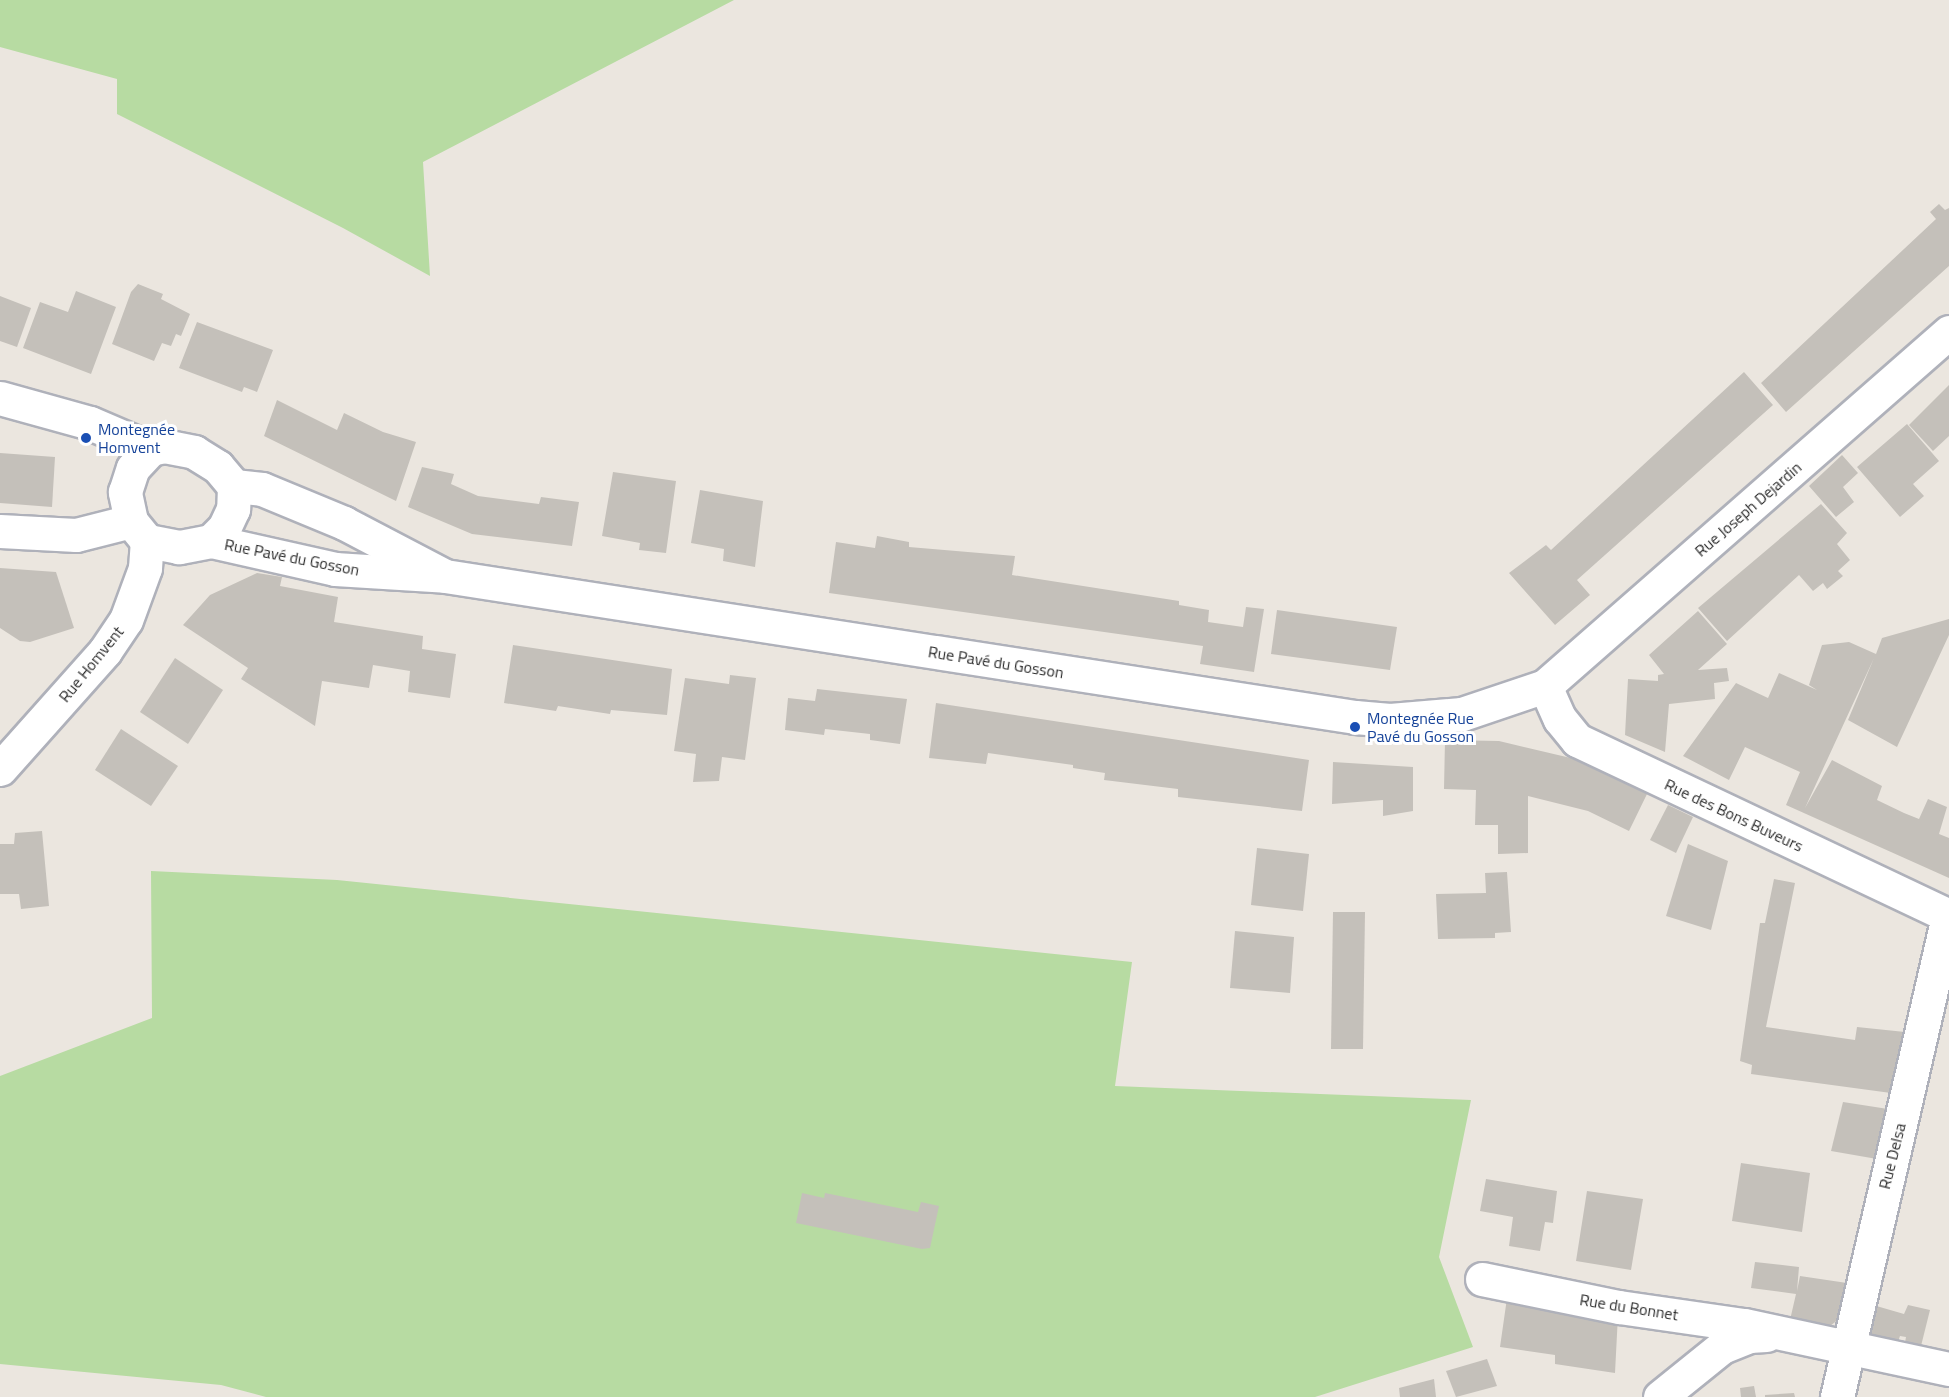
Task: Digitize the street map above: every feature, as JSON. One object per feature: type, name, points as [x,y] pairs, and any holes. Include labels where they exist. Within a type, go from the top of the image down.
[{"type":"street","name":"Rue Joseph Dejardin","points":[[1545,686],[1949,332]]},
{"type":"street","points":[[0,398],[90,423],[151,449],[179,446],[194,452],[218,467],[234,486],[233,508],[224,528],[211,541],[179,547],[139,531],[76,535],[0,531]]},
{"type":"street","points":[[139,531],[125,492],[133,468],[151,449]]},
{"type":"street","name":"Rue Pavé du Gosson","points":[[234,486],[262,489],[344,523],[445,576]]},
{"type":"street","name":"Rue Homvent","points":[[0,769],[105,651],[126,620],[145,568],[139,531]]},
{"type":"street","name":"Rue Pavé du Gosson","points":[[211,541],[335,569],[445,576],[1355,717],[1390,720],[1462,714],[1545,686]]},
{"type":"street","name":"Rue des Bons Buveurs","points":[[1545,686],[1560,719],[1577,740],[1949,916]]},
{"type":"street","name":"Rue Delsa","points":[[1837,1397],[1949,916]]},
{"type":"street","name":"Rue du Bonnet","points":[[1482,1279],[1619,1307],[1744,1325],[1777,1334],[1949,1369]]},
{"type":"street","name":"Rue du Bonnet","points":[[1660,1397],[1722,1347],[1749,1336],[1777,1334]]},
{"type":"green space","points":[[0,0],[734,0],[423,162],[430,276],[343,228],[117,114],[117,79],[0,47]]},
{"type":"green space","points":[[151,871],[337,880],[1132,962],[1115,1086],[1471,1100],[1439,1257],[1473,1347],[1315,1397],[266,1397],[221,1385],[0,1364],[0,1076],[152,1018]]},
{"type":"building","points":[[1939,204],[1945,210],[1949,208],[1949,266],[1786,412],[1761,383],[1936,219],[1930,212]]},
{"type":"building","points":[[138,284],[163,294],[161,299],[190,314],[181,336],[176,334],[171,346],[162,343],[154,361],[112,344],[131,292]]},
{"type":"building","points":[[76,291],[116,307],[91,374],[23,348],[40,302],[68,312]]},
{"type":"building","points":[[0,296],[31,308],[17,347],[0,341]]},
{"type":"building","points":[[197,322],[273,350],[257,392],[244,387],[242,392],[179,368]]},
{"type":"building","points":[[1744,372],[1773,405],[1577,580],[1590,595],[1555,625],[1509,573],[1546,545],[1551,550]]},
{"type":"building","points":[[1949,385],[1949,436],[1933,451],[1909,425]]},
{"type":"building","points":[[277,400],[337,430],[344,413],[383,432],[416,442],[396,501],[264,436]]},
{"type":"building","points":[[1907,424],[1939,461],[1913,484],[1924,496],[1900,517],[1857,467]]},
{"type":"building","points":[[0,453],[55,457],[52,507],[0,503]]},
{"type":"building","points":[[1842,455],[1858,473],[1843,487],[1854,502],[1836,517],[1809,486]]},
{"type":"building","points":[[422,467],[454,474],[451,484],[478,496],[539,504],[541,497],[579,502],[572,546],[472,534],[408,507]]},
{"type":"building","points":[[613,472],[676,481],[666,553],[639,550],[640,543],[602,536]]},
{"type":"building","points":[[700,490],[763,501],[755,567],[723,561],[724,549],[691,543]]},
{"type":"building","points":[[1821,504],[1847,533],[1837,544],[1850,560],[1838,571],[1843,576],[1827,589],[1823,583],[1813,591],[1799,575],[1727,641],[1698,608]]},
{"type":"building","points":[[877,536],[909,542],[909,547],[1015,556],[1012,575],[1179,601],[1179,605],[1209,610],[1208,622],[1243,627],[1246,607],[1264,609],[1254,672],[1200,664],[1203,646],[829,593],[836,542],[875,548]]},
{"type":"building","points":[[0,568],[56,572],[74,628],[30,642],[20,641],[0,628]]},
{"type":"building","points":[[257,573],[282,577],[280,586],[338,597],[334,622],[423,636],[422,649],[456,654],[450,698],[408,692],[410,671],[373,665],[369,688],[322,681],[315,726],[241,679],[248,668],[183,625],[210,595]]},
{"type":"building","points":[[1277,610],[1397,627],[1390,670],[1271,654]]},
{"type":"building","points":[[1698,611],[1727,644],[1698,670],[1727,668],[1729,681],[1714,683],[1715,699],[1669,704],[1665,752],[1625,735],[1628,679],[1658,681],[1658,675],[1664,674],[1649,655]]},
{"type":"building","points":[[1949,619],[1949,635],[1897,747],[1848,720],[1874,658],[1805,808],[1832,760],[1882,786],[1877,800],[1904,813],[1919,819],[1928,799],[1947,807],[1939,834],[1949,838],[1949,878],[1786,805],[1800,772],[1745,747],[1729,780],[1683,756],[1736,683],[1768,698],[1779,673],[1817,690],[1809,685],[1822,645],[1849,642],[1876,654],[1882,638]]},
{"type":"building","points":[[513,645],[672,669],[667,715],[611,710],[610,714],[558,706],[556,711],[504,703]]},
{"type":"building","points":[[175,658],[223,690],[188,744],[140,712]]},
{"type":"building","points":[[730,675],[756,678],[745,760],[722,757],[719,781],[693,782],[696,754],[674,751],[685,678],[729,684]]},
{"type":"building","points":[[817,689],[907,699],[900,744],[870,740],[870,734],[825,729],[824,735],[785,730],[788,698],[815,701]]},
{"type":"building","points":[[936,703],[1309,760],[1302,811],[1178,797],[1178,789],[1104,780],[1105,773],[1073,768],[1073,765],[988,753],[986,764],[929,758]]},
{"type":"building","points":[[121,729],[178,766],[151,806],[95,770]]},
{"type":"building","points":[[1445,740],[1499,741],[1575,759],[1647,794],[1629,831],[1588,811],[1528,796],[1528,853],[1498,854],[1498,825],[1475,825],[1476,790],[1444,789]]},
{"type":"building","points":[[1333,762],[1413,767],[1413,811],[1383,816],[1383,800],[1332,804]]},
{"type":"building","points":[[1668,805],[1693,817],[1676,853],[1650,840]]},
{"type":"building","points":[[42,831],[49,906],[21,909],[19,894],[0,894],[0,844],[14,844],[15,833]]},
{"type":"building","points":[[1688,844],[1728,861],[1711,930],[1666,916]]},
{"type":"building","points":[[1257,848],[1309,854],[1303,911],[1251,905]]},
{"type":"building","points":[[1507,872],[1511,932],[1495,933],[1495,938],[1438,939],[1436,894],[1486,893],[1485,873]]},
{"type":"building","points":[[1774,879],[1795,883],[1766,1027],[1855,1040],[1857,1027],[1905,1032],[1891,1093],[1751,1074],[1752,1065],[1740,1061],[1760,923],[1765,923]]},
{"type":"building","points":[[1333,912],[1365,912],[1363,1049],[1331,1049]]},
{"type":"building","points":[[1235,931],[1294,937],[1290,993],[1230,988]]},
{"type":"building","points":[[1843,1102],[1888,1109],[1877,1159],[1831,1151]]},
{"type":"building","points":[[1741,1163],[1810,1173],[1802,1232],[1732,1221]]},
{"type":"building","points":[[1486,1179],[1557,1191],[1553,1223],[1545,1222],[1540,1251],[1509,1246],[1513,1217],[1480,1211]]},
{"type":"building","points":[[1587,1191],[1643,1199],[1631,1270],[1576,1261]]},
{"type":"building","points":[[802,1193],[824,1198],[825,1193],[918,1212],[921,1202],[939,1206],[930,1248],[922,1249],[796,1223]]},
{"type":"building","points":[[1755,1262],[1799,1267],[1797,1291],[1800,1276],[1847,1283],[1839,1319],[1830,1326],[1790,1320],[1796,1294],[1751,1288]]},
{"type":"building","points":[[1507,1298],[1618,1315],[1615,1373],[1555,1364],[1555,1355],[1500,1347]]},
{"type":"building","points":[[1873,1305],[1904,1314],[1908,1305],[1930,1310],[1920,1350],[1904,1348],[1906,1337],[1900,1336],[1896,1347],[1866,1334]]},
{"type":"building","points":[[1487,1359],[1497,1386],[1456,1397],[1446,1371]]},
{"type":"building","points":[[1434,1379],[1436,1397],[1400,1397],[1399,1388]]},
{"type":"building","points":[[1754,1386],[1756,1397],[1741,1397],[1740,1388]]},
{"type":"building","points":[[1794,1393],[1795,1397],[1765,1397],[1765,1395]]},
{"type":"place","name":"Montegnée Homvent","points":[[86,438]]},
{"type":"place","name":"Montegnée Rue Pavé du Gosson","points":[[1355,727]]}]
